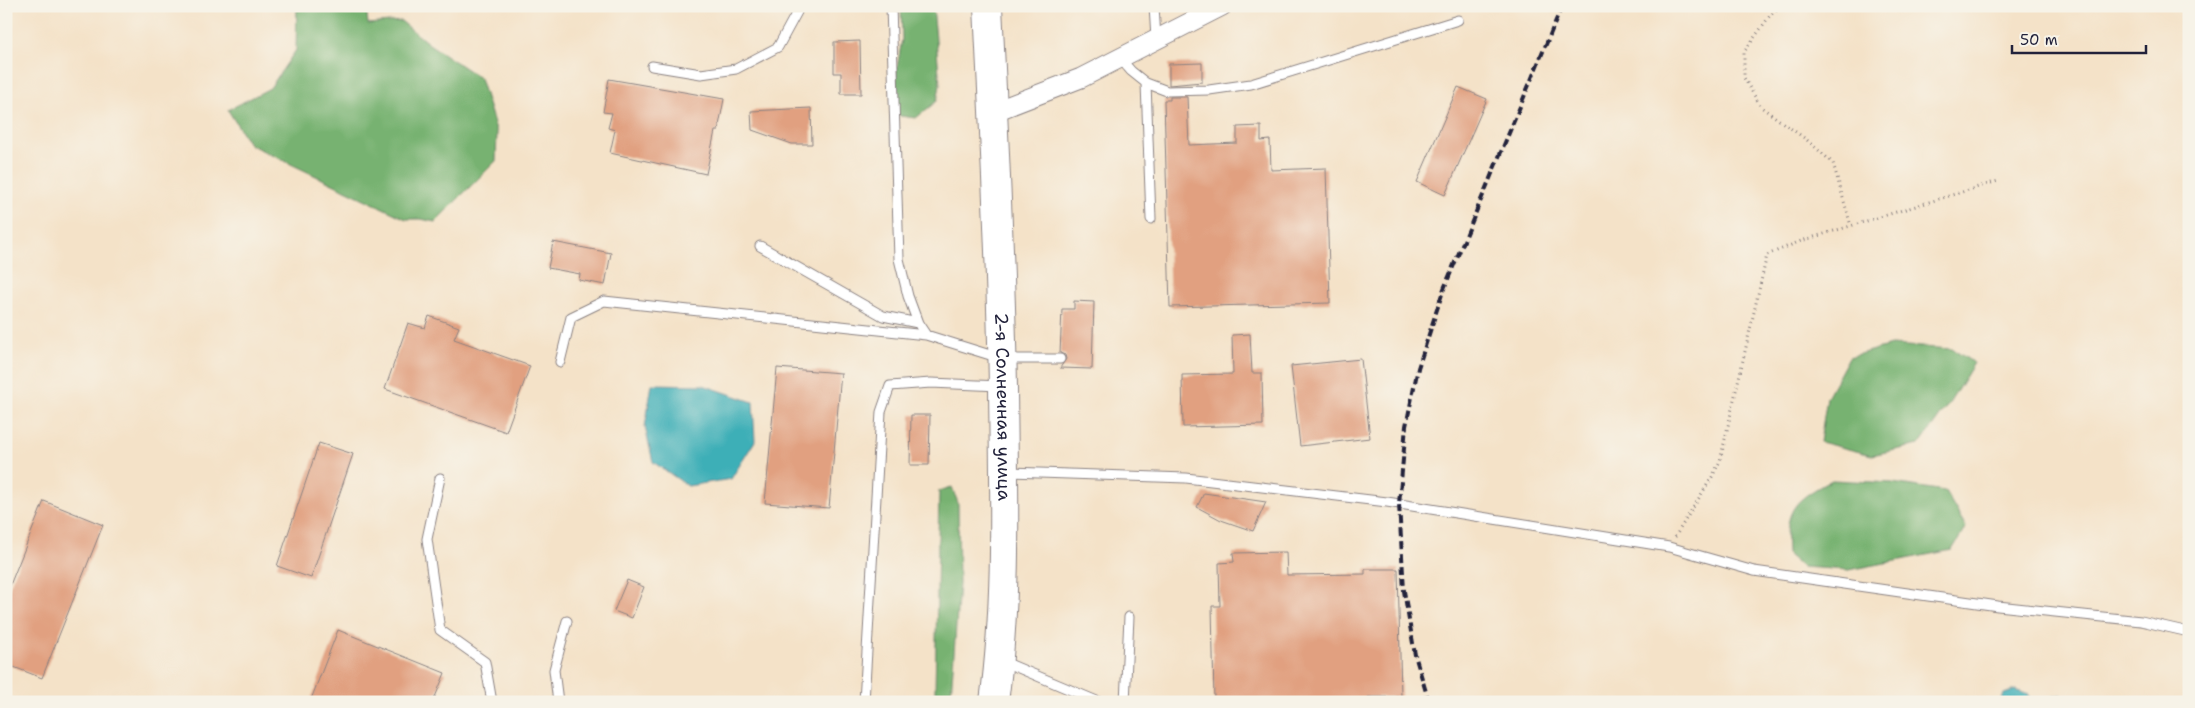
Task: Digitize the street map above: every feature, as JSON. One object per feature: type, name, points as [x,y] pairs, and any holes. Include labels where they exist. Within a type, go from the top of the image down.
[{"type":"main road","name":"2-я Солнечная улица","points":[[988,6],[1003,359],[1005,472],[1005,558],[1000,660],[994,702]]},
{"type":"street","points":[[993,112],[1081,78],[1222,6]]},
{"type":"lane","points":[[652,66],[701,74],[736,69],[778,47],[797,12],[797,6]]},
{"type":"lane","points":[[891,6],[899,258],[908,296],[918,323],[926,335]]},
{"type":"lane","points":[[1154,6],[1156,40]]},
{"type":"lane","points":[[1119,57],[1131,71],[1146,83],[1167,91],[1208,90],[1251,84],[1458,20]]},
{"type":"lane","points":[[1146,83],[1151,219]]},
{"type":"lane","points":[[760,246],[883,316],[918,323]]},
{"type":"lane","points":[[560,362],[571,318],[604,301],[926,335],[1003,359],[1060,359]]},
{"type":"lane","points":[[864,702],[881,412],[890,386],[931,383],[1003,386]]},
{"type":"lane","points":[[1005,472],[1186,478],[1252,484],[1461,513],[1669,546],[1754,570],[1998,606],[2142,621],[2189,632]]},
{"type":"lane","points":[[440,478],[427,538],[440,630],[485,662],[492,702]]},
{"type":"lane","points":[[1125,702],[1129,617]]},
{"type":"lane","points":[[558,702],[554,670],[567,621]]},
{"type":"lane","points":[[1000,660],[1099,702]]},
{"type":"path","points":[[1780,6],[1769,17],[1744,52],[1744,78],[1761,107],[1807,140],[1833,163],[1851,226]]},
{"type":"path","points":[[1669,546],[1720,461],[1768,255],[1801,241],[1998,181]]},
{"type":"green space","points":[[297,6],[366,6],[368,24],[401,21],[429,44],[480,78],[497,133],[496,161],[435,222],[421,219],[406,219],[249,144],[228,110],[270,88],[296,50]]},
{"type":"green space","points":[[901,6],[933,6],[940,85],[937,101],[916,118],[900,116],[896,111],[896,74],[902,39]]},
{"type":"green space","points":[[1891,345],[1952,349],[1974,363],[1950,402],[1919,445],[1872,455],[1820,442],[1827,397],[1849,357]]},
{"type":"green space","points":[[1832,480],[1893,483],[1945,491],[1966,527],[1952,550],[1849,570],[1802,567],[1787,554],[1790,516],[1794,508],[1808,494]]},
{"type":"green space","points":[[952,487],[958,503],[959,584],[951,696],[946,702],[939,702],[935,692],[939,491]]},
{"type":"water","points":[[652,384],[703,385],[753,402],[755,441],[731,479],[688,486],[653,462],[645,427]]},
{"type":"water","points":[[2016,690],[2028,695],[2032,702],[2000,702],[2004,694]]},
{"type":"water","points":[[2054,696],[2067,696],[2073,702],[2047,702]]},
{"type":"building","points":[[860,41],[861,94],[841,94],[841,73],[834,73],[834,42]]},
{"type":"building","points":[[1202,63],[1202,82],[1169,85],[1169,64]]},
{"type":"building","points":[[609,79],[724,99],[718,131],[715,131],[706,174],[610,153],[615,130],[608,128],[612,113],[603,112]]},
{"type":"building","points":[[1458,87],[1487,99],[1445,195],[1417,182]]},
{"type":"building","points":[[1170,97],[1187,97],[1189,145],[1237,143],[1237,127],[1261,126],[1261,141],[1270,140],[1271,170],[1326,168],[1330,303],[1170,307],[1164,100],[1170,100]]},
{"type":"building","points":[[811,108],[812,144],[792,144],[752,130],[751,111]]},
{"type":"building","points":[[553,242],[611,253],[605,285],[579,280],[580,274],[548,268]]},
{"type":"building","points":[[1074,301],[1094,302],[1092,369],[1060,368],[1066,359],[1065,355],[1060,353],[1062,309],[1074,309]]},
{"type":"building","points":[[429,316],[459,327],[454,339],[530,366],[506,432],[385,389],[408,323],[425,328]]},
{"type":"building","points":[[1250,334],[1252,373],[1262,373],[1263,425],[1183,427],[1182,375],[1233,374],[1232,335]]},
{"type":"building","points":[[1361,359],[1370,438],[1300,446],[1291,366]]},
{"type":"building","points":[[777,368],[841,373],[829,508],[765,503]]},
{"type":"building","points":[[911,415],[930,415],[929,465],[910,465]]},
{"type":"building","points":[[319,443],[353,454],[311,578],[277,566]]},
{"type":"building","points":[[1204,493],[1266,502],[1253,531],[1221,520],[1197,507]]},
{"type":"building","points":[[44,501],[103,525],[42,678],[6,664],[6,595]]},
{"type":"building","points":[[1286,552],[1287,575],[1365,574],[1365,569],[1398,569],[1401,697],[1368,697],[1368,702],[1214,701],[1212,606],[1220,606],[1219,563],[1234,562],[1233,553]]},
{"type":"building","points":[[627,580],[644,587],[632,618],[614,611]]},
{"type":"building","points":[[338,630],[445,673],[433,702],[310,702]]},
{"type":"railway","points":[[1429,702],[1415,655],[1404,591],[1399,504],[1406,426],[1418,368],[1443,291],[1562,6]]}]
